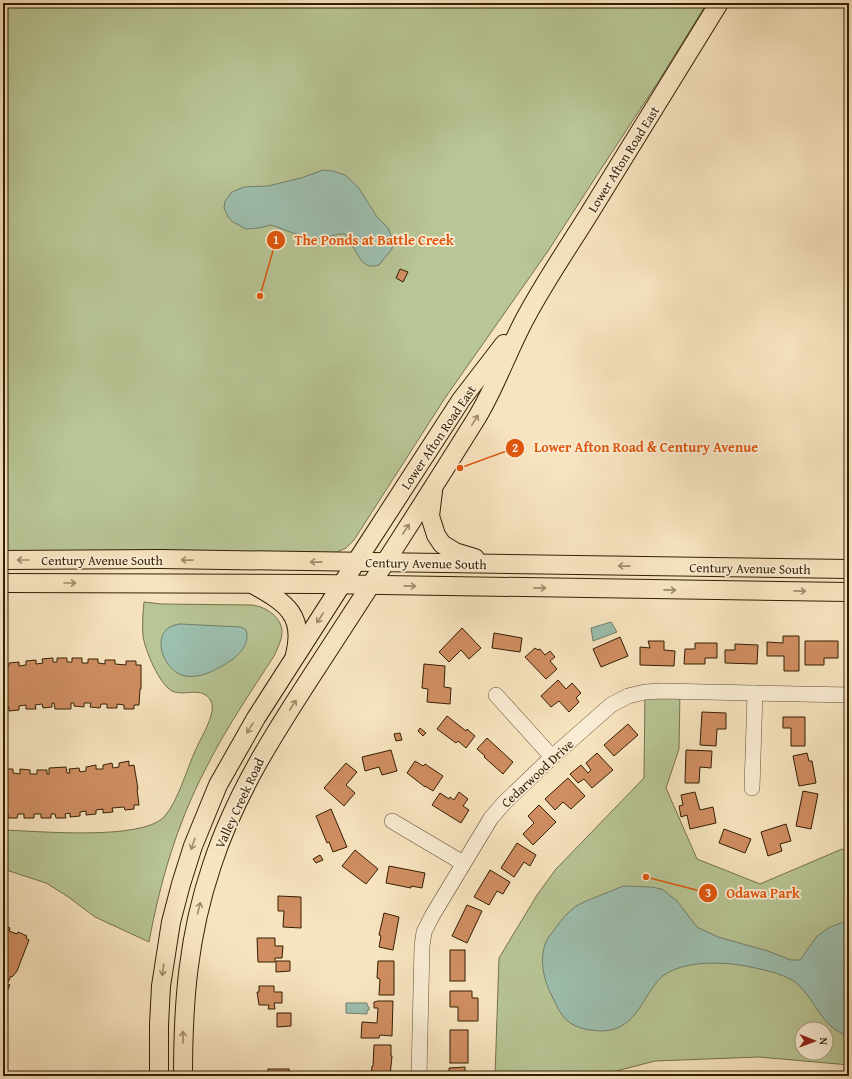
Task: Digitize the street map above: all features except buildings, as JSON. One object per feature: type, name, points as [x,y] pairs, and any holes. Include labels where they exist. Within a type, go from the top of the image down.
[{"type":"main road","name":"Lower Afton Road East","points":[[385,563],[478,415],[527,315],[719,3]]},
{"type":"main road","name":"Lower Afton Road East","points":[[356,562],[461,400],[527,315]]},
{"type":"main road","points":[[434,485],[430,516],[436,535],[442,544],[455,552],[501,564]]},
{"type":"main road","name":"Century Avenue South","points":[[3,560],[356,562],[849,570]]},
{"type":"main road","name":"Valley Creek Road","points":[[159,1076],[159,1012],[171,922],[188,858],[204,816],[224,774],[250,728],[356,562]]},
{"type":"main road","name":"Valley Creek Road","points":[[183,1076],[183,1020],[188,964],[201,900],[219,844],[240,796],[260,758],[385,563]]},
{"type":"main road","name":"Century Avenue South","points":[[3,583],[252,584],[849,592]]},
{"type":"main road","points":[[252,584],[282,602],[293,617],[297,636],[296,651],[293,660]]},
{"type":"street","name":"Cedarwood Drive","points":[[420,1076],[422,946],[424,932],[463,863],[491,818],[504,803],[552,757],[611,705],[628,696],[645,692],[662,691],[849,696]]},
{"type":"street","points":[[752,788],[755,693]]},
{"type":"street","points":[[496,695],[552,757]]},
{"type":"street","points":[[392,821],[463,863]]},
{"type":"green space","points":[[3,3],[707,3],[658,82],[548,251],[445,398],[354,540],[346,548],[333,554],[3,552]]},
{"type":"green space","points":[[144,602],[162,604],[258,606],[273,614],[277,618],[282,628],[280,643],[274,656],[221,741],[195,790],[186,811],[164,875],[149,942],[95,917],[67,896],[46,883],[3,869],[3,830],[88,833],[134,829],[152,824],[164,817],[174,803],[196,749],[208,725],[212,712],[212,706],[211,701],[203,694],[198,692],[182,693],[172,691],[162,681],[153,666],[144,642]]},
{"type":"green space","points":[[645,692],[680,692],[679,749],[666,788],[697,859],[760,884],[842,849],[849,854],[849,1065],[804,1061],[834,1061],[834,1021],[794,1021],[794,1060],[759,1057],[655,1061],[597,1076],[495,1076],[499,958],[537,895],[556,869],[644,778]]},
{"type":"shaded area","points":[[323,170],[333,171],[345,175],[358,187],[377,217],[388,228],[393,241],[392,249],[379,265],[370,266],[364,263],[345,234],[318,239],[307,238],[271,225],[246,229],[233,222],[228,217],[224,208],[225,201],[232,192],[244,187],[268,186],[301,178]]},
{"type":"shaded area","points":[[611,622],[617,632],[593,641],[591,628]]},
{"type":"shaded area","points":[[180,624],[241,627],[246,630],[246,643],[236,656],[217,669],[198,676],[185,676],[170,666],[164,658],[161,640],[164,633],[170,627]]},
{"type":"shaded area","points":[[623,886],[662,889],[677,901],[697,927],[718,937],[768,951],[791,960],[800,960],[817,936],[830,927],[849,920],[849,1037],[834,1028],[834,1021],[826,1021],[801,987],[790,979],[777,973],[761,969],[721,963],[681,967],[664,975],[655,984],[632,1018],[618,1028],[602,1031],[575,1026],[563,1016],[549,989],[544,975],[542,960],[548,938],[561,921],[576,906]]},
{"type":"shaded area","points":[[346,1003],[367,1003],[369,1010],[367,1010],[367,1014],[346,1013]]},
{"type":"place","name":"The Ponds at Battle Creek","points":[[260,296]]},
{"type":"place","name":"Lower Afton Road & Century Avenue","points":[[460,468]]},
{"type":"place","name":"Odawa Park","points":[[646,877]]}]
